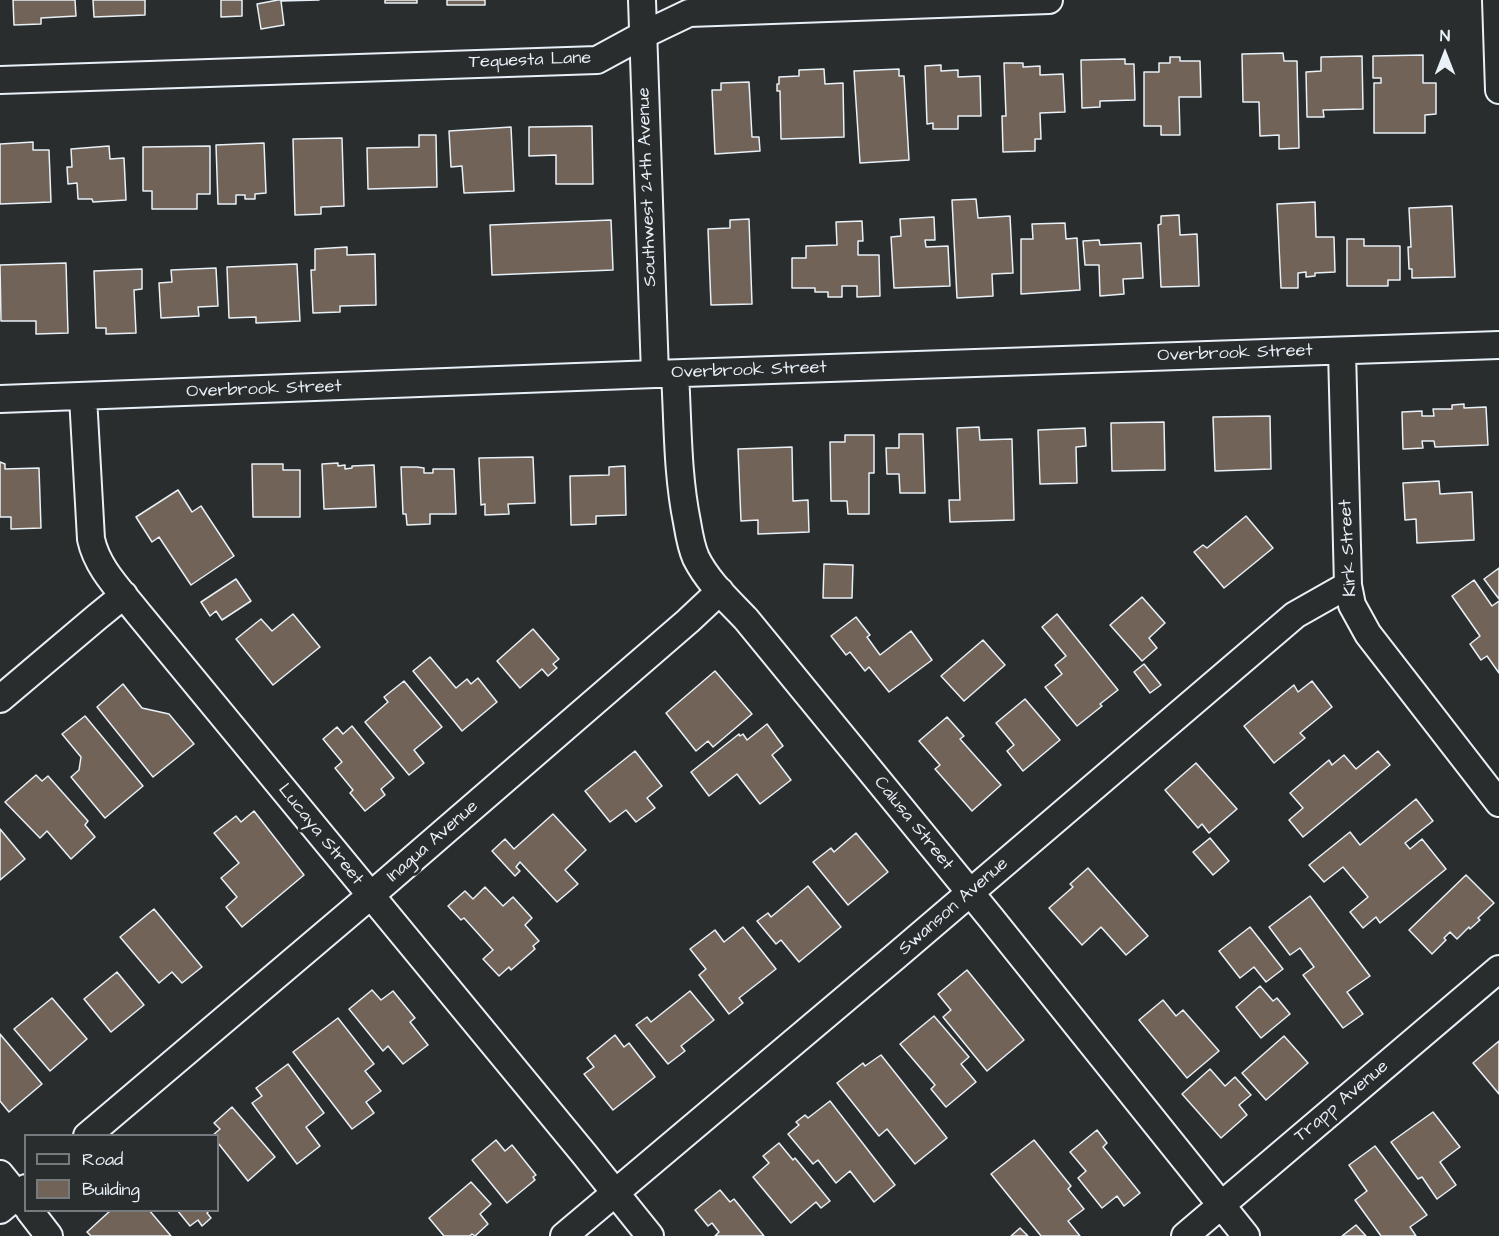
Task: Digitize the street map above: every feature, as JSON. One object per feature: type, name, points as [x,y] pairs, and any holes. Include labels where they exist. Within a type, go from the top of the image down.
[{"type":"street","name":"Southwest 24th Avenue","points":[[642,0],[665,374]]},
{"type":"street","name":"Tequesta Lane","points":[[0,80],[597,60],[689,14],[1049,0]]},
{"type":"street","points":[[1496,0],[1499,90]]},
{"type":"street","name":"Overbrook Street","points":[[0,399],[1499,345]]},
{"type":"street","name":"Kirk Street","points":[[1342,351],[1348,585],[1352,605],[1368,634],[1499,804]]},
{"type":"street","name":"Calusa Street","points":[[665,374],[689,534],[695,556],[705,572],[747,619],[970,893],[1245,1236]]},
{"type":"street","name":"Lucaya Street","points":[[83,397],[93,546],[103,569],[650,1236]]},
{"type":"street","name":"Swanson Avenue","points":[[564,1236],[1295,615],[1348,585]]},
{"type":"street","name":"Inagua Avenue","points":[[89,1134],[370,896],[720,591]]},
{"type":"street","points":[[0,699],[124,596]]},
{"type":"street","name":"Trapp Avenue","points":[[1185,1236],[1499,969]]},
{"type":"street","points":[[0,1174],[19,1202]]},
{"type":"street","points":[[28,1212],[49,1236]]},
{"type":"building","points":[[13,0],[75,0],[76,16],[41,18],[41,24],[14,25]]},
{"type":"building","points":[[93,0],[145,0],[145,15],[94,17]]},
{"type":"building","points":[[221,0],[242,0],[242,16],[221,17]]},
{"type":"building","points":[[278,0],[319,0],[281,1],[284,25],[261,29],[257,4]]},
{"type":"building","points":[[385,0],[417,0],[417,3],[385,3]]},
{"type":"building","points":[[447,0],[485,0],[485,5],[447,5]]},
{"type":"building","points":[[1283,53],[1284,61],[1297,61],[1299,148],[1279,149],[1279,135],[1260,136],[1259,102],[1243,102],[1242,54]]},
{"type":"building","points":[[1423,55],[1423,83],[1436,83],[1436,114],[1425,115],[1425,133],[1374,133],[1374,83],[1381,83],[1381,78],[1373,78],[1373,56]]},
{"type":"building","points":[[1362,56],[1363,109],[1323,110],[1324,117],[1307,117],[1306,72],[1321,71],[1321,57]]},
{"type":"building","points":[[1170,57],[1180,57],[1180,61],[1200,61],[1201,97],[1179,97],[1180,135],[1161,135],[1161,126],[1144,126],[1144,72],[1159,72],[1159,63],[1170,63]]},
{"type":"building","points":[[1125,59],[1125,64],[1134,64],[1135,100],[1100,101],[1100,107],[1082,108],[1081,60]]},
{"type":"building","points":[[1004,63],[1023,63],[1023,67],[1040,66],[1040,75],[1063,74],[1065,112],[1040,113],[1041,139],[1035,139],[1035,151],[1003,152],[1002,116],[1006,116]]},
{"type":"building","points":[[941,65],[941,71],[958,70],[958,77],[980,76],[981,116],[958,116],[958,129],[933,129],[933,123],[927,124],[925,66]]},
{"type":"building","points":[[824,69],[825,84],[843,83],[844,137],[781,139],[780,91],[777,91],[779,77],[799,76],[799,70]]},
{"type":"building","points":[[899,69],[899,76],[904,76],[909,160],[860,163],[854,71]]},
{"type":"building","points":[[749,82],[752,137],[759,137],[760,151],[715,154],[712,90],[721,90],[721,83]]},
{"type":"building","points":[[592,126],[593,184],[556,184],[556,155],[529,156],[529,127]]},
{"type":"building","points":[[511,127],[514,191],[464,193],[462,166],[451,167],[449,131]]},
{"type":"building","points":[[419,135],[436,135],[437,187],[368,189],[367,148],[419,147]]},
{"type":"building","points":[[342,138],[344,206],[321,207],[321,214],[295,215],[293,139]]},
{"type":"building","points":[[33,142],[33,150],[49,150],[51,202],[0,204],[0,144]]},
{"type":"building","points":[[264,143],[266,193],[255,194],[255,199],[245,199],[245,195],[236,195],[236,204],[218,204],[216,145]]},
{"type":"building","points":[[109,146],[110,159],[124,158],[126,200],[93,202],[92,199],[78,199],[77,183],[68,184],[67,167],[72,167],[71,149]]},
{"type":"building","points":[[210,146],[210,194],[197,194],[197,209],[152,209],[152,191],[143,191],[143,147]]},
{"type":"building","points":[[976,199],[978,218],[1010,216],[1013,273],[992,274],[993,296],[957,298],[952,200]]},
{"type":"building","points":[[1315,202],[1316,237],[1334,237],[1335,272],[1315,273],[1315,276],[1306,277],[1306,272],[1298,273],[1298,288],[1281,288],[1277,204]]},
{"type":"building","points":[[1452,206],[1455,277],[1412,278],[1412,269],[1409,269],[1408,247],[1411,247],[1409,208]]},
{"type":"building","points":[[1179,215],[1180,235],[1197,234],[1199,286],[1161,287],[1158,225],[1161,224],[1161,216]]},
{"type":"building","points":[[934,217],[935,240],[925,240],[926,247],[948,246],[950,286],[894,288],[891,237],[901,236],[900,219]]},
{"type":"building","points":[[749,219],[752,304],[711,305],[708,229],[730,228],[730,220]]},
{"type":"building","points":[[611,220],[613,270],[492,275],[490,225]]},
{"type":"building","points":[[862,221],[863,241],[858,241],[858,255],[879,255],[880,296],[857,297],[857,286],[842,286],[842,297],[828,297],[828,292],[815,292],[815,288],[792,288],[792,258],[806,258],[806,246],[837,245],[836,222]]},
{"type":"building","points":[[1065,223],[1066,239],[1077,238],[1080,290],[1021,294],[1021,239],[1033,239],[1032,224]]},
{"type":"building","points":[[1347,239],[1364,239],[1364,246],[1400,246],[1400,280],[1388,280],[1388,286],[1347,286]]},
{"type":"building","points":[[1099,240],[1100,245],[1141,243],[1143,278],[1123,279],[1124,294],[1100,296],[1099,265],[1085,265],[1083,241]]},
{"type":"building","points":[[347,247],[347,255],[375,254],[376,305],[340,306],[340,312],[313,313],[311,270],[315,270],[315,249]]},
{"type":"building","points":[[66,263],[68,333],[36,334],[36,321],[1,321],[0,265]]},
{"type":"building","points":[[297,264],[300,321],[256,323],[256,317],[229,318],[227,267]]},
{"type":"building","points":[[216,268],[218,306],[198,307],[199,316],[161,318],[159,283],[172,282],[171,270]]},
{"type":"building","points":[[142,269],[142,289],[134,290],[136,333],[106,334],[106,328],[96,328],[94,271]]},
{"type":"building","points":[[1464,404],[1464,408],[1486,407],[1488,445],[1435,447],[1434,441],[1422,441],[1423,448],[1403,449],[1402,412],[1422,411],[1422,416],[1434,416],[1433,409],[1452,409],[1452,405]]},
{"type":"building","points":[[1270,416],[1271,469],[1215,471],[1213,417]]},
{"type":"building","points":[[1164,422],[1165,470],[1112,471],[1111,423]]},
{"type":"building","points":[[979,427],[980,440],[1012,439],[1014,520],[950,522],[949,500],[960,500],[957,428]]},
{"type":"building","points":[[1085,428],[1086,446],[1076,447],[1077,483],[1040,484],[1038,430]]},
{"type":"building","points":[[899,434],[923,434],[925,493],[900,493],[899,474],[887,474],[886,448],[899,448]]},
{"type":"building","points":[[845,435],[874,435],[874,473],[869,473],[869,514],[848,514],[847,501],[831,501],[830,442],[845,442]]},
{"type":"building","points":[[792,447],[793,501],[808,500],[809,532],[758,534],[758,520],[741,521],[738,449]]},
{"type":"building","points":[[533,457],[535,503],[508,504],[509,514],[485,515],[485,504],[481,505],[479,458]]},
{"type":"building","points":[[0,462],[5,464],[5,469],[39,468],[41,528],[11,529],[11,517],[0,517]]},
{"type":"building","points":[[338,463],[338,466],[345,465],[345,469],[352,468],[352,466],[374,465],[376,507],[324,509],[322,464]]},
{"type":"building","points":[[252,464],[283,464],[283,470],[300,470],[300,517],[253,517]]},
{"type":"building","points":[[625,466],[626,515],[596,516],[596,524],[571,525],[570,476],[609,475],[609,467]]},
{"type":"building","points":[[401,467],[424,468],[424,473],[433,473],[433,469],[454,469],[456,514],[430,514],[430,524],[407,525],[406,514],[403,514]]},
{"type":"building","points":[[1439,481],[1440,494],[1472,492],[1474,540],[1417,543],[1416,519],[1405,520],[1403,483]]},
{"type":"building","points":[[178,490],[192,512],[201,506],[234,556],[191,585],[159,537],[152,542],[136,517]]},
{"type":"building","points":[[1246,516],[1273,548],[1224,588],[1194,552],[1203,545],[1207,548]]},
{"type":"building","points":[[824,564],[853,565],[852,598],[823,598]]},
{"type":"building","points":[[1499,568],[1499,599],[1484,579]]},
{"type":"building","points":[[236,579],[251,601],[222,620],[216,611],[210,616],[201,602]]},
{"type":"building","points":[[1474,580],[1492,606],[1499,601],[1499,673],[1487,656],[1481,660],[1470,644],[1480,636],[1452,596]]},
{"type":"building","points":[[1142,597],[1165,623],[1149,638],[1157,648],[1142,661],[1110,625]]},
{"type":"building","points":[[293,614],[320,647],[273,685],[236,639],[261,619],[272,631]]},
{"type":"building","points":[[1057,614],[1118,690],[1077,726],[1045,687],[1062,674],[1055,665],[1066,656],[1042,627]]},
{"type":"building","points":[[856,617],[870,635],[867,637],[880,655],[911,631],[932,660],[889,692],[869,667],[865,671],[850,652],[846,655],[831,636]]},
{"type":"building","points":[[533,629],[559,659],[553,664],[557,668],[548,676],[542,669],[520,688],[497,661]]},
{"type":"building","points":[[983,640],[1005,665],[964,701],[941,676]]},
{"type":"building","points":[[430,657],[456,688],[467,679],[471,684],[478,678],[497,702],[462,731],[413,671]]},
{"type":"building","points":[[1144,664],[1161,685],[1150,693],[1134,672]]},
{"type":"building","points":[[715,671],[752,714],[713,747],[708,741],[696,751],[666,713]]},
{"type":"building","points":[[404,681],[442,727],[414,750],[424,763],[409,775],[365,722],[388,702],[384,697]]},
{"type":"building","points":[[1312,681],[1332,707],[1300,733],[1305,738],[1274,763],[1244,726],[1294,685],[1298,692]]},
{"type":"building","points":[[123,684],[142,708],[169,714],[194,744],[153,777],[97,707]]},
{"type":"building","points":[[1025,699],[1060,740],[1023,771],[1007,751],[1014,745],[996,723]]},
{"type":"building","points":[[85,716],[143,786],[105,818],[71,777],[79,770],[81,757],[62,734]]},
{"type":"building","points":[[947,717],[964,736],[960,739],[1001,785],[972,811],[935,769],[940,765],[919,741]]},
{"type":"building","points":[[767,724],[783,746],[772,755],[791,780],[760,804],[737,774],[709,796],[691,772],[739,734],[740,736],[743,734],[747,740]]},
{"type":"building","points":[[352,726],[394,778],[381,789],[385,795],[365,811],[350,793],[353,790],[335,768],[342,762],[323,739],[337,727],[343,734]]},
{"type":"building","points":[[635,751],[662,786],[647,798],[655,808],[636,822],[626,810],[610,822],[585,791]]},
{"type":"building","points":[[1378,751],[1390,765],[1303,837],[1289,820],[1303,808],[1290,793],[1329,760],[1332,765],[1344,755],[1356,769]]},
{"type":"building","points":[[1196,763],[1237,809],[1209,833],[1202,824],[1198,828],[1165,790]]},
{"type":"building","points":[[36,775],[42,781],[48,776],[88,821],[85,825],[95,837],[71,859],[47,831],[40,838],[5,802]]},
{"type":"building","points":[[1416,799],[1433,821],[1405,843],[1410,849],[1422,839],[1446,869],[1380,923],[1376,917],[1363,928],[1350,912],[1368,897],[1343,867],[1324,882],[1309,865],[1350,832],[1360,845]]},
{"type":"building","points":[[254,811],[304,875],[242,927],[226,907],[237,897],[221,878],[239,863],[214,833],[236,816],[241,822]]},
{"type":"building","points":[[553,814],[586,850],[565,870],[578,884],[557,902],[520,862],[516,867],[520,871],[515,876],[492,851],[505,839],[514,849]]},
{"type":"building","points":[[0,829],[25,859],[0,880]]},
{"type":"building","points":[[856,833],[888,872],[848,905],[813,862],[831,848],[834,852]]},
{"type":"building","points":[[1210,838],[1229,861],[1213,875],[1193,852]]},
{"type":"building","points":[[1088,868],[1148,936],[1126,955],[1101,927],[1082,945],[1049,908],[1073,887],[1070,884]]},
{"type":"building","points":[[1466,875],[1494,903],[1478,918],[1480,920],[1457,939],[1450,932],[1444,938],[1446,940],[1432,954],[1409,930]]},
{"type":"building","points":[[808,886],[841,927],[799,962],[781,940],[776,944],[757,921],[768,913],[771,917]]},
{"type":"building","points":[[485,887],[503,906],[513,897],[532,918],[525,925],[539,941],[533,946],[535,949],[511,970],[509,967],[499,976],[483,959],[493,950],[464,918],[461,920],[448,906],[465,891],[473,899]]},
{"type":"building","points":[[1310,896],[1370,976],[1347,992],[1363,1014],[1343,1028],[1303,975],[1314,967],[1300,948],[1290,955],[1269,927]]},
{"type":"building","points":[[154,909],[202,967],[182,983],[172,972],[159,983],[120,937]]},
{"type":"building","points":[[743,927],[776,969],[739,998],[743,1003],[729,1014],[699,975],[706,969],[690,949],[715,930],[724,942]]},
{"type":"building","points":[[1250,927],[1283,969],[1266,982],[1254,967],[1240,978],[1219,951]]},
{"type":"building","points":[[967,970],[1024,1040],[987,1071],[943,1017],[951,1010],[938,994]]},
{"type":"building","points":[[117,972],[144,1005],[111,1032],[84,999]]},
{"type":"building","points":[[1260,986],[1273,1001],[1277,998],[1290,1014],[1261,1038],[1236,1007]]},
{"type":"building","points":[[372,990],[381,1000],[393,991],[415,1018],[410,1022],[428,1045],[403,1064],[388,1046],[383,1051],[349,1009]]},
{"type":"building","points":[[690,991],[714,1020],[681,1046],[685,1051],[668,1064],[636,1025],[647,1017],[651,1022]]},
{"type":"building","points":[[52,998],[87,1039],[50,1071],[14,1029]]},
{"type":"building","points":[[1163,1000],[1176,1016],[1183,1010],[1219,1051],[1187,1078],[1139,1020]]},
{"type":"building","points":[[934,1016],[969,1057],[961,1064],[976,1082],[946,1107],[931,1089],[935,1085],[900,1044]]},
{"type":"building","points":[[338,1018],[374,1064],[365,1071],[381,1091],[366,1102],[374,1113],[352,1129],[293,1052]]},
{"type":"building","points":[[0,1034],[42,1084],[9,1112],[0,1101]]},
{"type":"building","points":[[615,1035],[624,1047],[629,1043],[655,1077],[613,1110],[584,1074],[594,1067],[587,1058]]},
{"type":"building","points":[[1284,1036],[1308,1063],[1266,1100],[1242,1073]]},
{"type":"building","points":[[1499,1041],[1499,1094],[1473,1063]]},
{"type":"building","points":[[881,1055],[947,1138],[915,1164],[887,1129],[879,1136],[837,1083],[863,1063],[865,1066]]},
{"type":"building","points":[[288,1064],[324,1113],[306,1127],[320,1146],[297,1164],[252,1103],[262,1096],[256,1088]]},
{"type":"building","points":[[1210,1069],[1225,1086],[1235,1077],[1251,1095],[1239,1105],[1247,1115],[1221,1138],[1182,1094]]},
{"type":"building","points":[[830,1101],[895,1185],[874,1202],[850,1171],[836,1183],[818,1160],[813,1164],[788,1134],[799,1125],[796,1122],[805,1115],[808,1118]]},
{"type":"building","points":[[232,1107],[275,1157],[248,1181],[219,1144],[219,1134],[214,1134],[220,1129],[214,1123]]},
{"type":"building","points":[[1433,1112],[1460,1147],[1440,1162],[1456,1185],[1437,1199],[1422,1177],[1418,1179],[1391,1142]]},
{"type":"building","points":[[1097,1130],[1107,1143],[1103,1147],[1140,1193],[1124,1206],[1117,1196],[1102,1208],[1078,1178],[1086,1171],[1070,1152]]},
{"type":"building","points":[[496,1140],[505,1151],[512,1145],[536,1175],[533,1177],[535,1180],[507,1203],[472,1160]]},
{"type":"building","points":[[1034,1140],[1071,1186],[1068,1189],[1084,1209],[1068,1221],[1080,1236],[1041,1236],[991,1174]]},
{"type":"building","points":[[779,1143],[793,1160],[795,1158],[830,1201],[821,1208],[816,1202],[791,1223],[753,1177],[769,1163],[763,1156]]},
{"type":"building","points":[[1375,1146],[1427,1215],[1410,1227],[1416,1236],[1381,1236],[1355,1200],[1367,1191],[1349,1165]]},
{"type":"building","points":[[471,1182],[491,1204],[480,1214],[488,1224],[475,1236],[472,1234],[470,1236],[444,1236],[429,1218]]},
{"type":"building","points":[[720,1190],[730,1202],[734,1199],[764,1236],[715,1236],[719,1232],[712,1223],[708,1226],[695,1210]]},
{"type":"building","points":[[109,1212],[151,1212],[171,1236],[91,1236],[87,1232]]},
{"type":"building","points":[[179,1212],[208,1212],[211,1218],[202,1226],[198,1220],[190,1226]]},
{"type":"building","points":[[1356,1225],[1366,1236],[1342,1236]]},
{"type":"building","points":[[1020,1228],[1028,1236],[1011,1236]]}]
